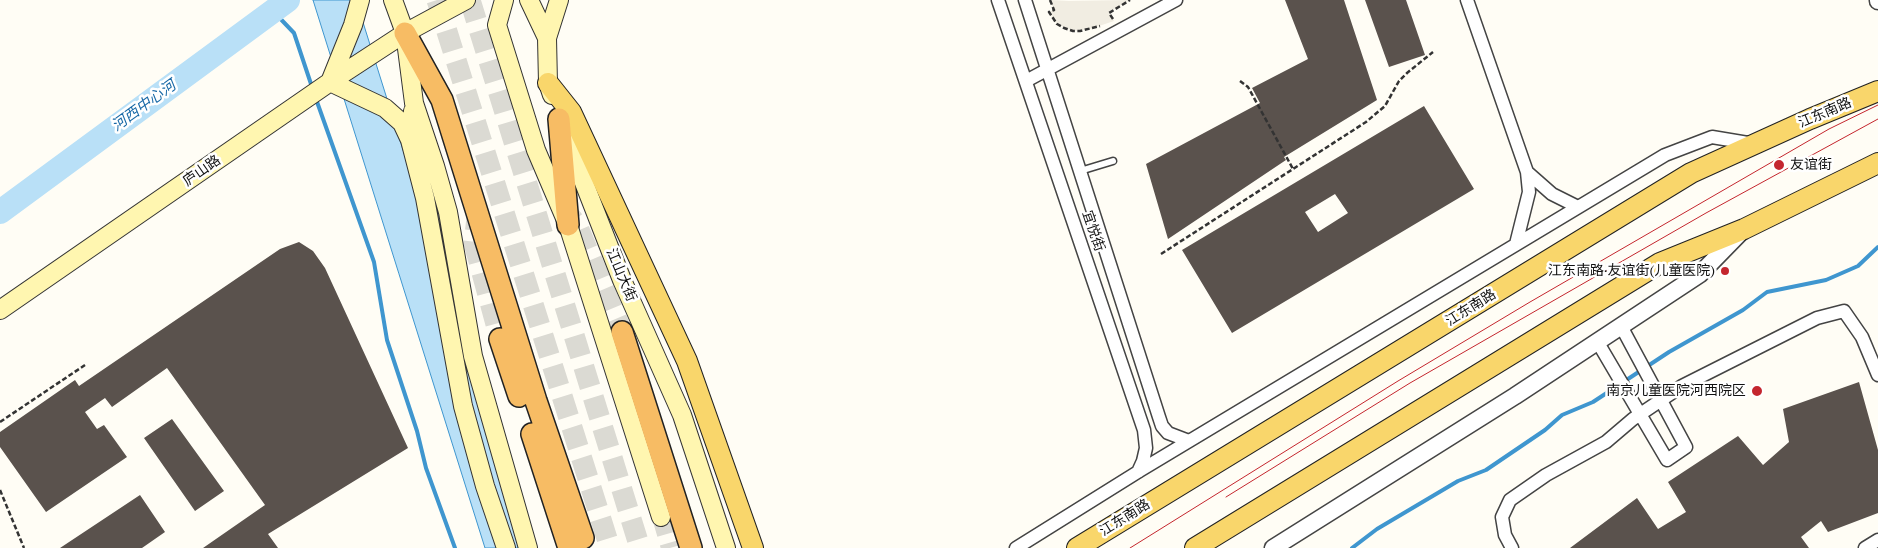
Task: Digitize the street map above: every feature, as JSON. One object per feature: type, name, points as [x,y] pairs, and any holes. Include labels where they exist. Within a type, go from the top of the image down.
[{"type":"highway","points":[[405,33],[442,100],[536,401],[576,543]]},
{"type":"highway","points":[[559,119],[568,225]]},
{"type":"highway","points":[[622,332],[692,548]]},
{"type":"highway","points":[[500,339],[576,543]]},
{"type":"main road","points":[[360,0],[353,25],[330,82],[385,108],[402,123],[410,140],[425,198],[463,406],[506,548]]},
{"type":"main road","points":[[393,0],[405,33],[414,103],[448,212],[473,356],[528,548]]},
{"type":"main road","name":"庐山路","points":[[405,33],[442,0]]},
{"type":"main road","name":"庐山路","points":[[0,310],[330,82],[405,33],[466,0]]},
{"type":"main road","points":[[504,0],[497,25],[536,150],[568,225],[661,516]]},
{"type":"main road","name":"江山大街","points":[[529,0],[547,38],[548,83],[559,119],[622,280],[682,415],[726,548]]},
{"type":"main road","points":[[547,38],[559,0]]},
{"type":"main road","points":[[548,83],[571,112],[687,361],[753,548]]},
{"type":"main road","name":"江东南路","points":[[1077,548],[1691,173],[1810,118],[1878,91]]},
{"type":"main road","points":[[410,140],[414,103]]},
{"type":"main road","points":[[1196,548],[1660,263],[1744,230],[1878,163]]},
{"type":"street","name":"宜悦街","points":[[998,0],[1144,430],[1146,448],[1138,472]]},
{"type":"street","name":"宜悦街","points":[[1025,0],[1162,426],[1168,433],[1189,441]]},
{"type":"street","points":[[1026,81],[1176,0]]},
{"type":"street","points":[[1467,0],[1527,172],[1529,192],[1516,244]]},
{"type":"street","points":[[1016,548],[1189,441],[1665,155],[1712,136],[1754,144]]},
{"type":"street","points":[[1527,172],[1552,194],[1578,207]]},
{"type":"street","points":[[1273,548],[1515,396],[1700,274],[1744,230]]},
{"type":"street","points":[[1512,548],[1505,535],[1502,517],[1510,500],[1546,475],[1606,442],[1640,414],[1682,386],[1817,318],[1844,311],[1862,337],[1878,375]]},
{"type":"street","points":[[1597,341],[1667,460],[1686,447],[1621,326]]},
{"type":"street","points":[[1865,548],[1878,540]]},
{"type":"lane","points":[[1080,171],[1113,161]]},
{"type":"path","points":[[1050,0],[1054,10],[1049,12],[1057,24],[1064,28],[1080,31],[1106,24]]},
{"type":"path","points":[[1114,21],[1109,12],[1130,0]]},
{"type":"path","points":[[1161,254],[1374,116],[1385,106],[1407,73],[1433,52]]},
{"type":"path","points":[[1240,81],[1248,87],[1293,169]]},
{"type":"path","points":[[0,422],[85,365]]},
{"type":"path","points":[[0,490],[24,548]]},
{"type":"shaded area","points":[[1050,0],[1130,0],[1109,12],[1114,21],[1090,29],[1073,31],[1057,24],[1049,12],[1054,10]]},
{"type":"water","points":[[313,0],[356,0],[478,389],[525,548],[485,548]]},
{"type":"building","points":[[1285,0],[1344,0],[1377,100],[1284,157],[1286,160],[1168,239],[1146,164],[1260,103],[1252,88],[1308,59]]},
{"type":"building","points":[[1365,0],[1406,0],[1425,55],[1389,67]]},
{"type":"building","points":[[1424,106],[1474,189],[1232,333],[1182,250]],"holes":[[[1335,194],[1348,213],[1318,232],[1305,212]]]},
{"type":"building","points":[[299,242],[313,251],[325,268],[408,448],[268,534],[278,548],[203,548],[265,505],[167,368],[112,407],[105,398],[85,412],[97,429],[104,425],[127,457],[46,512],[0,447],[0,432],[75,380],[79,386],[280,249]]},
{"type":"building","points":[[1859,382],[1878,450],[1878,513],[1828,532],[1821,521],[1801,537],[1809,548],[1570,548],[1637,498],[1658,529],[1686,512],[1668,482],[1738,436],[1763,465],[1789,442],[1783,409]]},
{"type":"building","points":[[172,419],[224,491],[195,511],[144,438]]},
{"type":"building","points":[[140,495],[165,532],[142,548],[60,548]]},
{"type":"waterway","name":"河西中心河","points":[[0,212],[288,0]]},
{"type":"waterway","points":[[273,11],[294,33],[312,87]]},
{"type":"waterway","points":[[316,99],[374,262],[387,340],[417,431],[426,468],[455,548]]},
{"type":"waterway","points":[[1352,548],[1377,529],[1458,481],[1486,470],[1545,430],[1562,415],[1593,402],[1669,352],[1743,310],[1767,292],[1826,280],[1858,266],[1878,247]]},
{"type":"tunnel","points":[[437,0],[610,548]]},
{"type":"tunnel","points":[[470,0],[640,548]]},
{"type":"tunnel","points":[[561,204],[577,225],[622,332]]},
{"type":"tunnel","points":[[478,210],[474,243],[500,339]]},
{"type":"tunnel","points":[[661,517],[670,548]]},
{"type":"tram line","points":[[1130,548],[1398,381],[1530,302],[1829,129],[1878,105]]},
{"type":"tram line","points":[[1226,497],[1410,383],[1706,213],[1878,119]]},
{"type":"place","name":"友谊街","points":[[1779,165]]},
{"type":"place","name":"江东南路·友谊街(儿童医院)","points":[[1725,271]]},
{"type":"place","name":"南京儿童医院河西院区","points":[[1757,391]]}]
